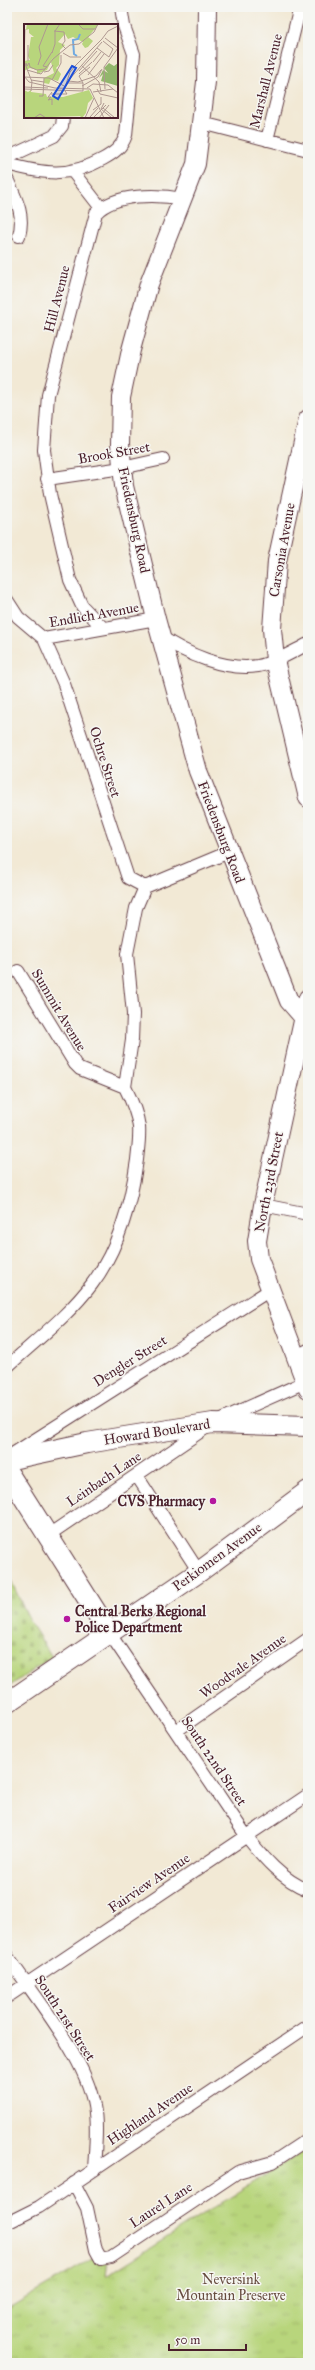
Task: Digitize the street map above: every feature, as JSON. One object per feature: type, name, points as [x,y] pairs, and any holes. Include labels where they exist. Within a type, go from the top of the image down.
[{"type":"main road","name":"Friedensburg Road","points":[[207,7],[206,82],[196,164],[149,284],[131,350],[124,382],[120,416],[122,468],[124,486],[158,627],[198,771],[289,1001],[306,1017]]},
{"type":"main road","name":"Carsonia Avenue","points":[[308,419],[274,578],[272,629],[275,660],[302,755],[308,798]]},
{"type":"main road","points":[[306,1017],[308,998]]},
{"type":"main road","name":"North 23rd Street","points":[[306,1017],[263,1205],[257,1241],[259,1259],[270,1290],[302,1353],[307,1386]]},
{"type":"main road","name":"Howard Boulevard","points":[[7,1459],[95,1442],[213,1423],[308,1426]]},
{"type":"main road","points":[[7,1471],[110,1634]]},
{"type":"main road","name":"Perkiomen Avenue","points":[[7,1703],[199,1572],[308,1491]]},
{"type":"street","points":[[63,118],[62,126],[54,136],[28,146],[11,156],[7,165],[47,173],[73,172],[86,168],[111,154],[123,144],[126,136],[134,54],[121,7]]},
{"type":"street","name":"Marshall Avenue","points":[[267,140],[300,7]]},
{"type":"street","points":[[202,123],[308,150]]},
{"type":"street","points":[[73,172],[101,208],[132,198],[154,194],[183,199]]},
{"type":"street","points":[[7,179],[21,212],[19,236]]},
{"type":"street","name":"Hill Avenue","points":[[101,208],[96,213],[90,230],[48,395],[44,432],[47,479],[70,580],[82,606],[103,628]]},
{"type":"street","name":"Brook Street","points":[[47,479],[122,468],[163,459]]},
{"type":"street","name":"Endlich Avenue","points":[[7,600],[18,617],[44,639],[103,628],[158,627]]},
{"type":"street","points":[[158,627],[179,648],[216,662],[257,666],[275,660],[308,644]]},
{"type":"street","name":"Ochre Street","points":[[44,639],[64,684],[128,878],[145,887]]},
{"type":"street","points":[[7,1367],[75,1304],[88,1290],[99,1274],[117,1240],[134,1181],[139,1141],[139,1127],[134,1106],[125,1087],[132,1040],[133,1014],[127,954],[136,908],[145,887],[230,852]]},
{"type":"street","name":"Summit Avenue","points":[[18,971],[74,1064],[80,1069],[125,1087]]},
{"type":"street","points":[[263,1205],[308,1214]]},
{"type":"street","name":"Dengler Street","points":[[7,1459],[270,1290]]},
{"type":"street","name":"Leinbach Lane","points":[[47,1536],[213,1423],[307,1386]]},
{"type":"street","points":[[137,1476],[199,1572]]},
{"type":"street","name":"South 22nd Street","points":[[110,1634],[247,1836],[265,1859],[278,1871],[308,1890]]},
{"type":"street","name":"Woodvale Avenue","points":[[176,1731],[308,1639]]},
{"type":"street","name":"Fairview Avenue","points":[[7,1997],[308,1795]]},
{"type":"street","name":"South 21st Street","points":[[7,1956],[68,2046],[89,2085],[96,2119],[94,2170]]},
{"type":"street","name":"Highland Avenue","points":[[7,2223],[39,2207],[308,2026]]},
{"type":"street","name":"Laurel Lane","points":[[74,2183],[87,2208],[94,2244],[101,2259],[111,2257],[238,2172],[273,2162],[308,2139]]},
{"type":"green space","points":[[7,1572],[29,1620],[52,1657],[7,1688]]},
{"type":"green space","name":"Neversink Mountain Preserve","points":[[308,2148],[308,2363],[7,2363],[7,2309],[109,2249],[106,2276]]},
{"type":"place","name":"CVS Pharmacy","points":[[213,1501]]},
{"type":"place","name":"Central Berks Regional Police Department","points":[[67,1619]]}]
